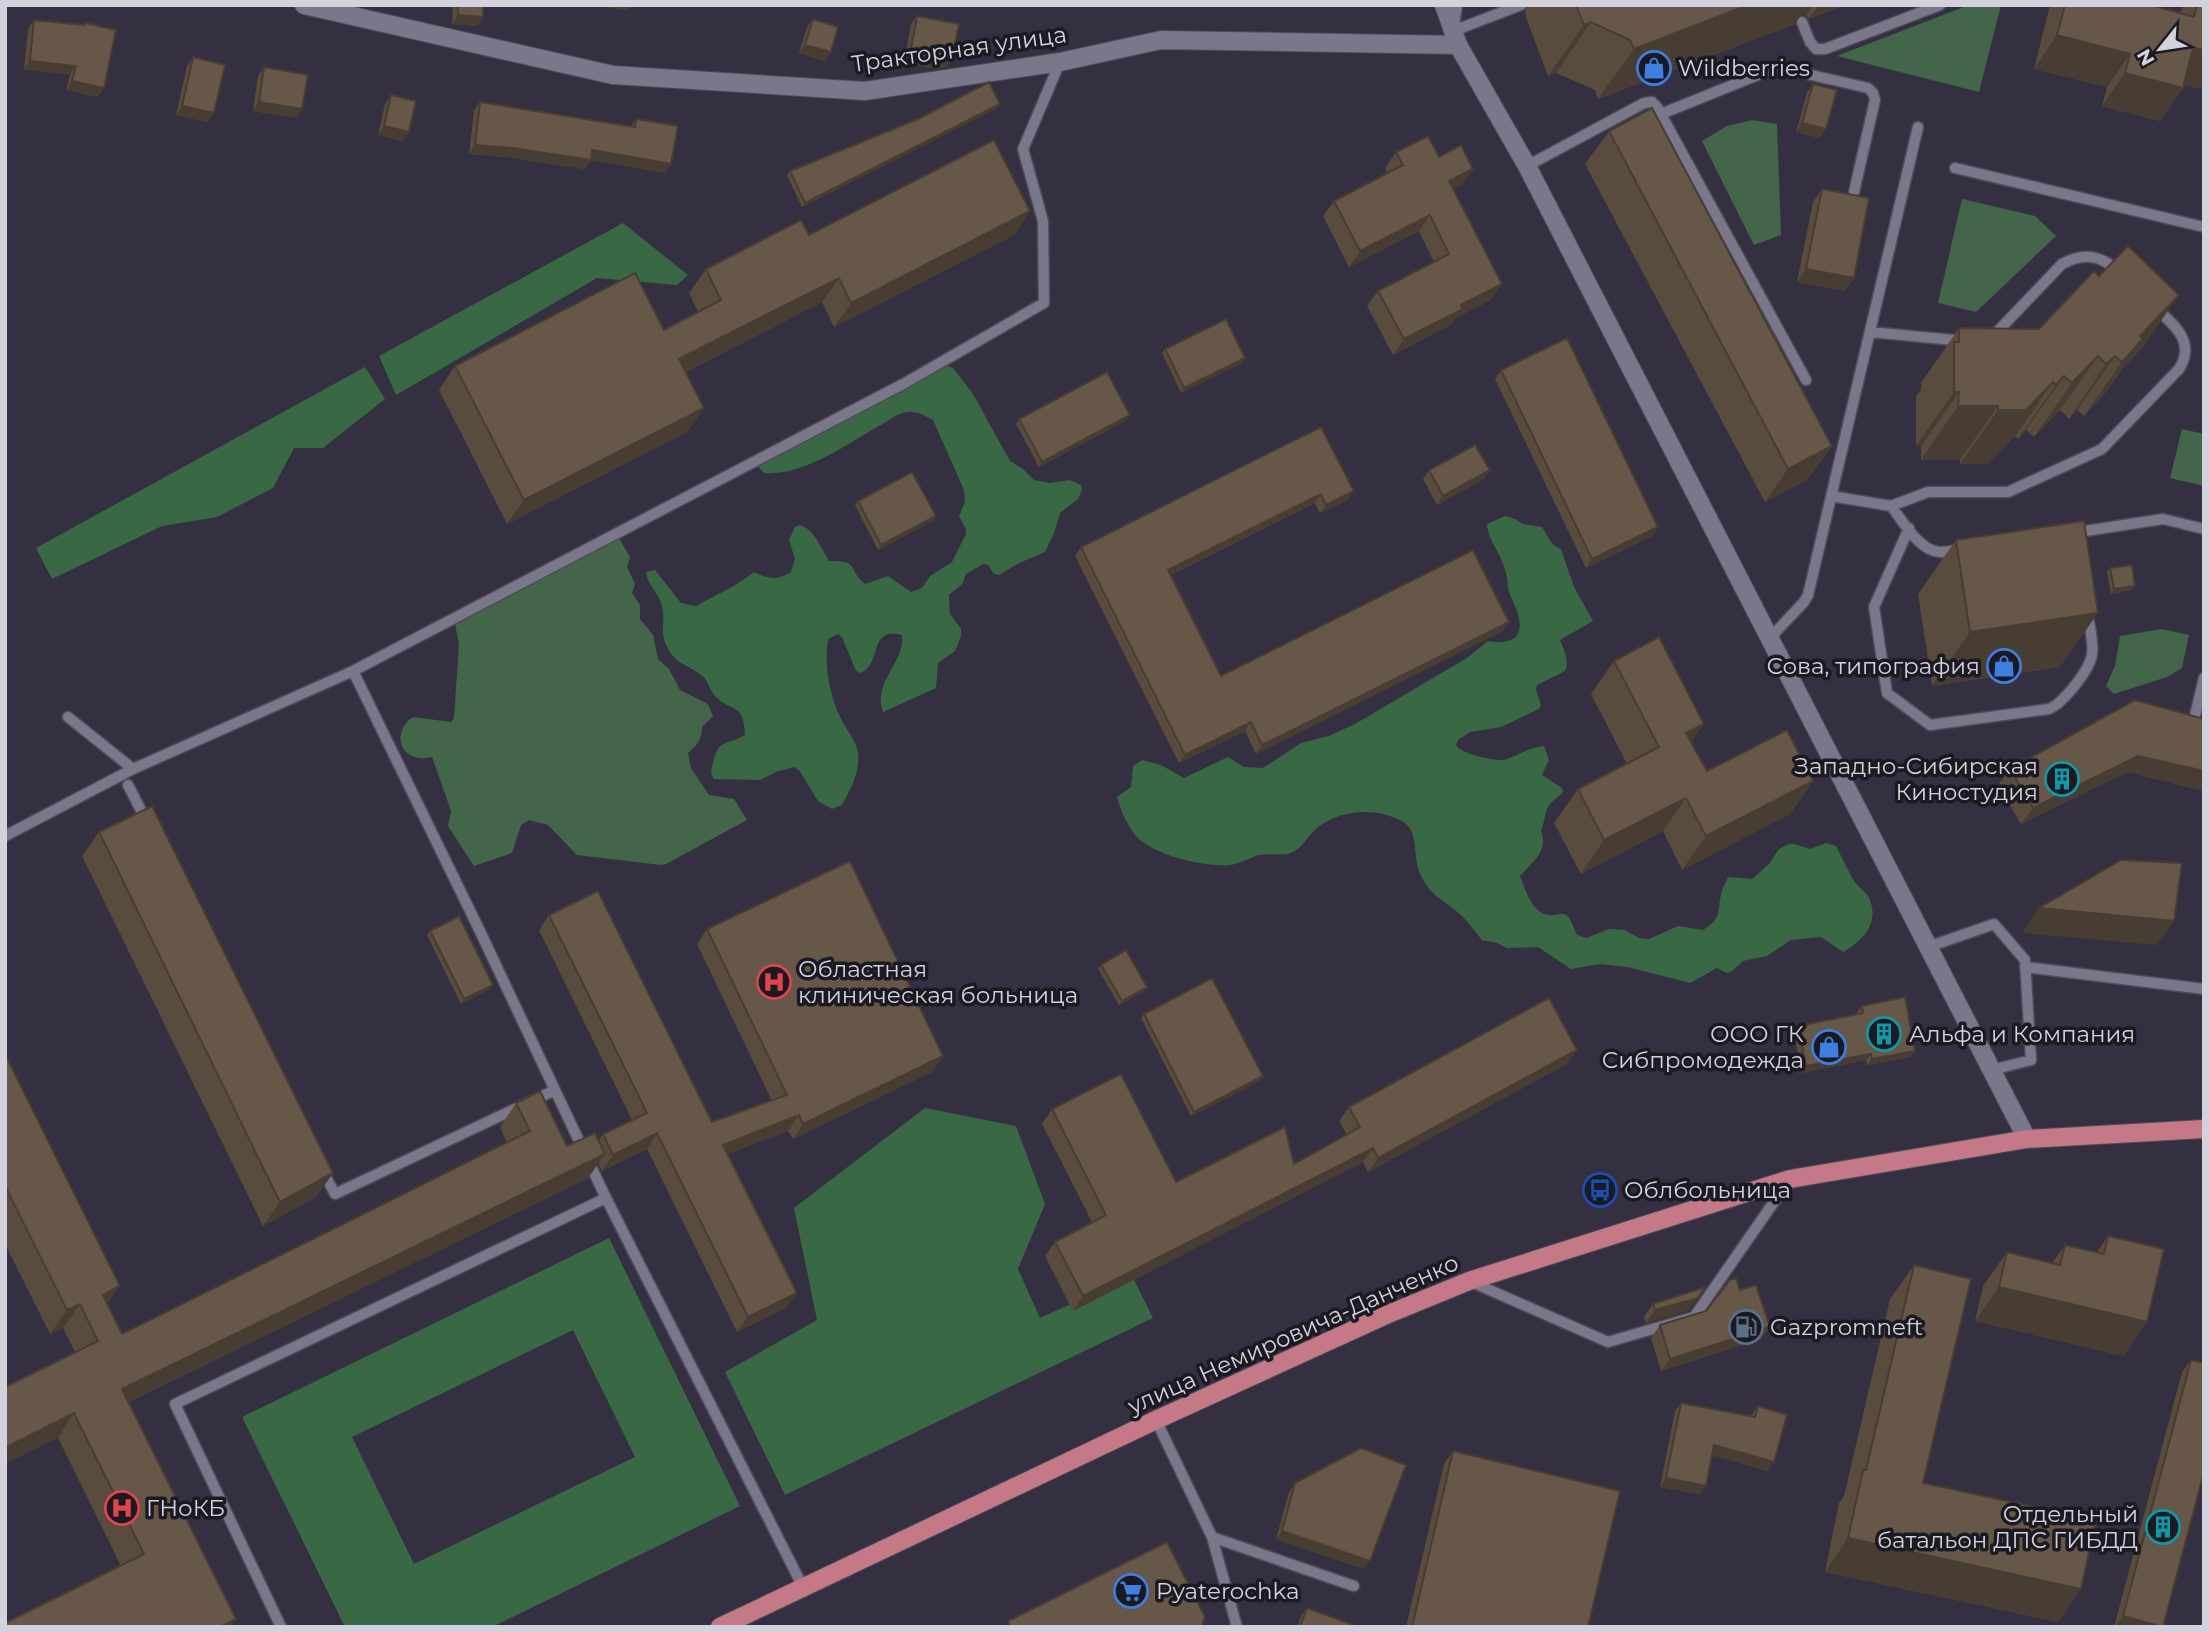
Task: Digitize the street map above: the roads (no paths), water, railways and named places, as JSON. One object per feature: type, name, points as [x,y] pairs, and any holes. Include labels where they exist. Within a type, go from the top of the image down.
[{"type":"main road","name":"улица Немировича-Данченко","points":[[720,1627],[1156,1420],[1386,1315],[1469,1281],[1790,1179],[2027,1139],[2204,1129]]},
{"type":"street","name":"Тракторная улица","points":[[304,5],[613,75],[865,91],[1060,62],[1161,40],[1456,38]]},
{"type":"street","points":[[1444,5],[1456,38],[1527,166],[2027,1139]]},
{"type":"lane","points":[[1457,5],[1456,38],[1521,5]]},
{"type":"lane","points":[[1802,22],[1810,42],[1816,48],[1825,49],[1940,5]]},
{"type":"lane","points":[[5,836],[133,769],[353,671],[905,383],[1044,303],[1043,221],[1023,149],[1060,62]]},
{"type":"lane","points":[[1661,114],[1781,68],[1868,88],[1875,100],[1854,192]]},
{"type":"lane","points":[[1527,166],[1644,103],[1652,102],[1806,380]]},
{"type":"lane","points":[[1770,638],[1808,595],[1918,127]]},
{"type":"lane","points":[[1955,168],[2204,227]]},
{"type":"lane","points":[[1870,332],[1970,341],[1985,338],[1998,331],[2062,264],[2075,257],[2102,258],[2130,282]]},
{"type":"lane","points":[[1831,496],[1891,506],[1928,492],[2008,492],[2102,449],[2179,369],[2185,359],[2186,350],[2176,326],[2147,299]]},
{"type":"lane","points":[[1891,506],[1919,542],[1929,550],[1939,552],[1980,546]]},
{"type":"lane","points":[[2062,534],[2163,519],[2204,529]]},
{"type":"lane","points":[[1909,528],[1877,600],[1874,614],[1887,693],[1930,725],[2056,706],[2092,659],[2093,648],[2085,597]]},
{"type":"lane","points":[[2076,532],[2078,545]]},
{"type":"lane","points":[[353,671],[606,1198],[803,1587]]},
{"type":"lane","points":[[2193,724],[2204,678]]},
{"type":"lane","points":[[68,717],[133,769]]},
{"type":"lane","points":[[128,785],[151,830]]},
{"type":"lane","points":[[1928,947],[1994,924],[2025,960],[2031,1060],[1992,1070]]},
{"type":"lane","points":[[2025,967],[2204,989]]},
{"type":"lane","points":[[316,1158],[335,1194],[555,1090]]},
{"type":"lane","points":[[1469,1281],[1608,1342],[1693,1317],[1790,1179]]},
{"type":"lane","points":[[281,1627],[175,1404],[606,1198]]},
{"type":"lane","points":[[1156,1420],[1212,1537],[1237,1627]]},
{"type":"lane","points":[[1212,1537],[1354,1586]]},
{"type":"place","name":"Wildberries","points":[[1654,68]]},
{"type":"place","name":"Сова, типография","points":[[2004,666]]},
{"type":"place","name":"Западно-Сибирская Киностудия","points":[[2062,779]]},
{"type":"place","name":"Областная клиническая больница","points":[[774,982]]},
{"type":"place","name":"Альфа и Компания","points":[[1884,1034]]},
{"type":"place","name":"ООО ГК Сибпромодежда","points":[[1829,1047]]},
{"type":"place","name":"Облбольница","points":[[1600,1190]]},
{"type":"place","name":"Gazpromneft","points":[[1746,1327]]},
{"type":"place","name":"ГНоКБ","points":[[122,1508]]},
{"type":"place","name":"Отдельный батальон ДПС ГИБДД","points":[[2163,1527]]},
{"type":"place","name":"Pyaterochka","points":[[1131,1591]]}]
